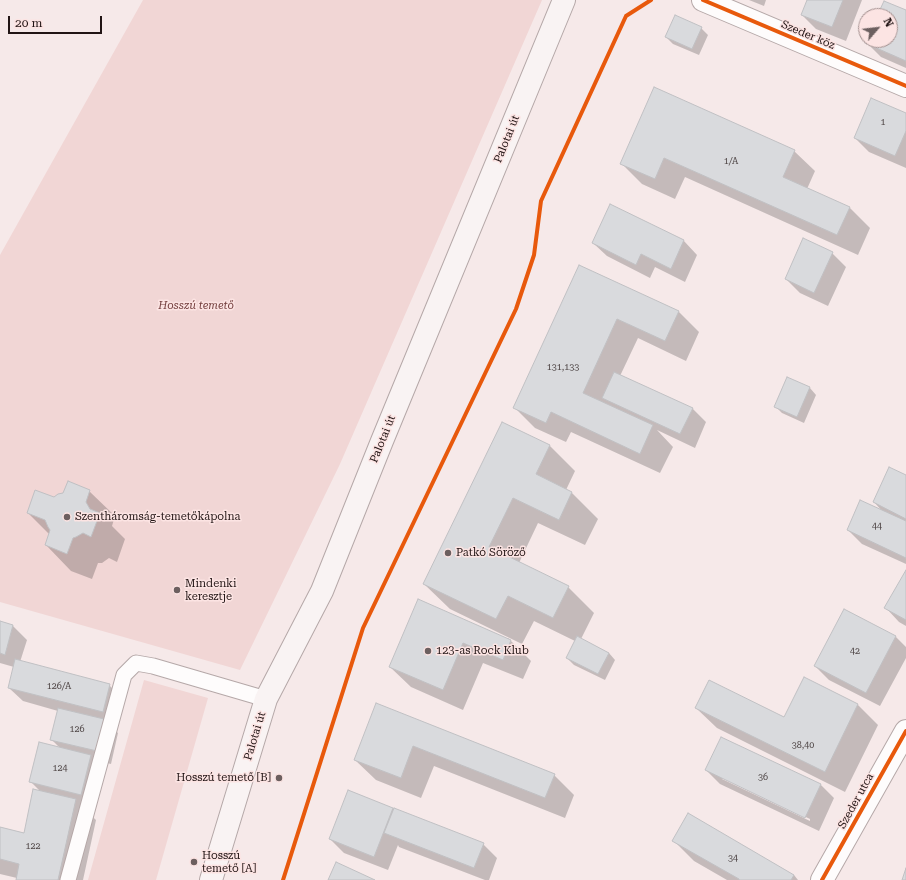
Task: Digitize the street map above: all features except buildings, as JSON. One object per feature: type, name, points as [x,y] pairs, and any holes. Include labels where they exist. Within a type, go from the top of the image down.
[{"type":"main road","name":"Palotai út","points":[[211,880],[266,699],[322,591],[382,441],[564,0]]},
{"type":"street","name":"Szeder köz","points":[[703,0],[906,86]]},
{"type":"street","name":"Szeder utca","points":[[822,880],[906,731]]},
{"type":"lane","points":[[68,880],[124,675],[136,663],[153,666],[266,699]]},
{"type":"green space","name":"Hosszú temető","points":[[143,0],[542,0],[340,464],[240,670],[0,602],[0,255]]},
{"type":"green space","points":[[144,680],[208,698],[156,880],[88,880]]},
{"type":"cycle path","points":[[283,880],[363,628],[516,309],[534,255],[541,201],[626,16],[651,0]]},
{"type":"cycle path","points":[[703,0],[906,86]]},
{"type":"cycle path","points":[[822,880],[906,731]]},
{"type":"place","name":"Szentháromság-temetőkápolna","points":[[67,517]]},
{"type":"place","name":"Patkó Söröző","points":[[448,553]]},
{"type":"place","name":"Mindenki keresztje","points":[[177,590]]},
{"type":"place","name":"123-as Rock Klub","points":[[428,651]]},
{"type":"place","name":"Hosszú temető [B]","points":[[279,778]]},
{"type":"place","name":"Hosszú temető [A]","points":[[194,862]]}]
